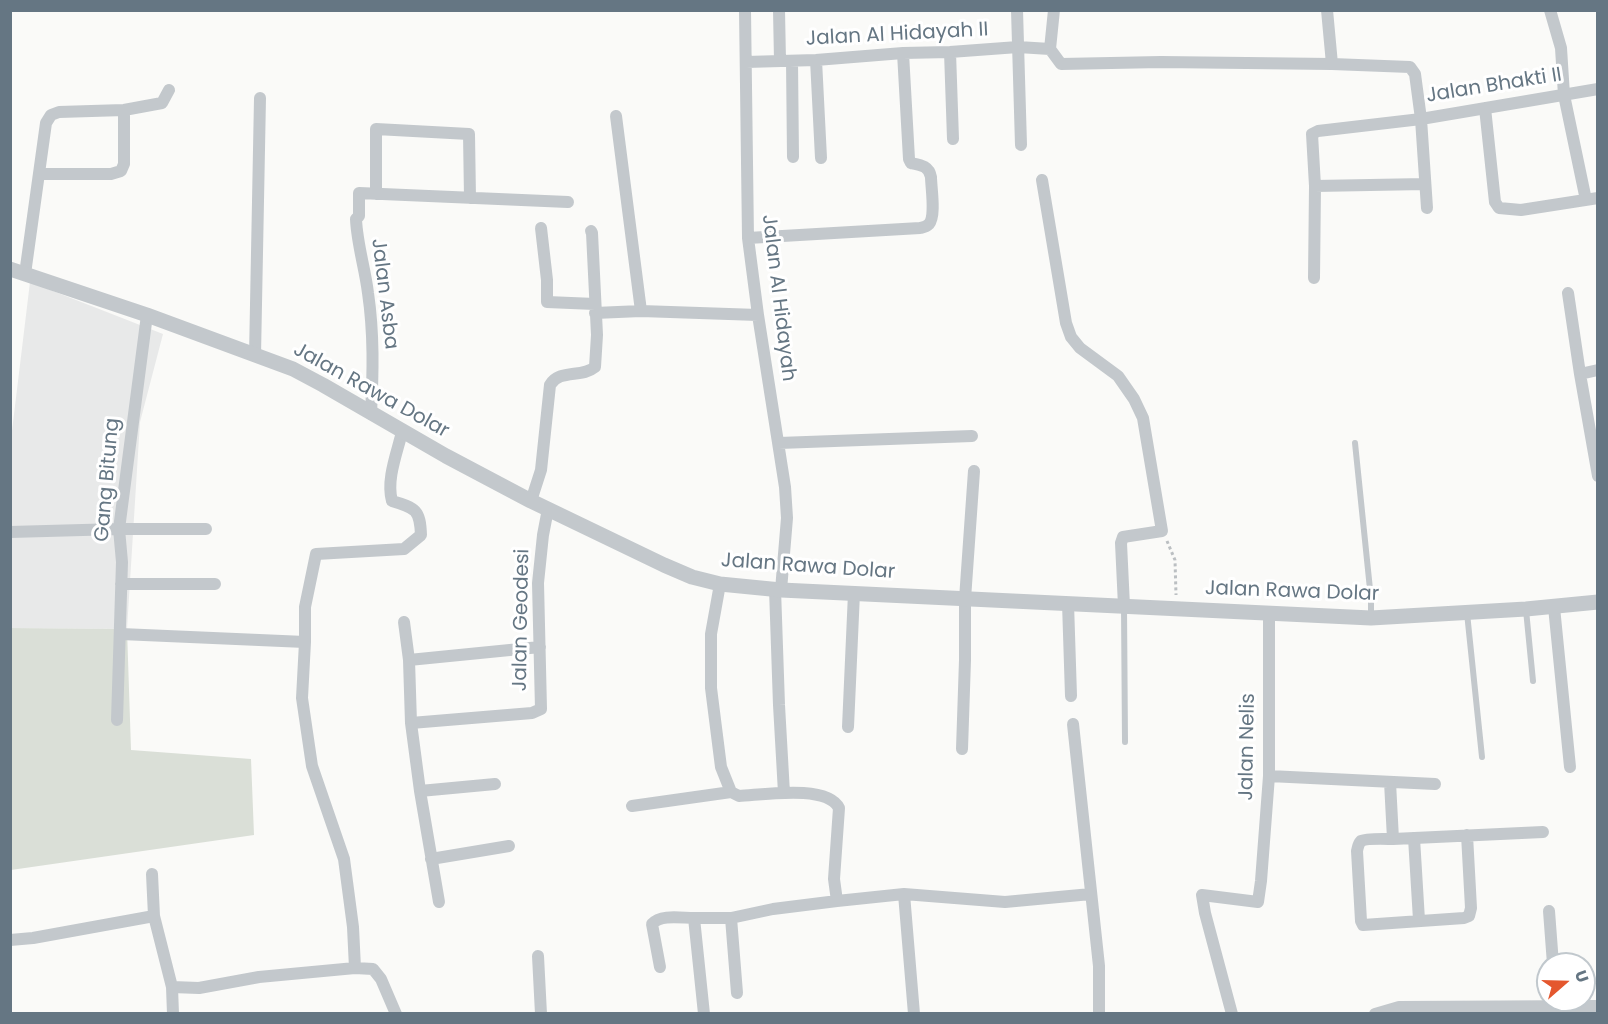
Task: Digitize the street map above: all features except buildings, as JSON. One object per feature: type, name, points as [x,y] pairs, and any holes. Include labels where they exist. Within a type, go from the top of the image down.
[{"type":"street","name":"Jalan Al Hidayah","points":[[745,10],[748,238],[788,518],[778,590],[779,705],[784,793]]},
{"type":"street","points":[[779,10],[786,61],[793,157]]},
{"type":"street","points":[[1017,10],[1021,145]]},
{"type":"street","points":[[1054,10],[1050,49],[1060,64],[1161,62],[1332,64],[1327,10]]},
{"type":"street","points":[[1485,108],[1495,202],[1498,208],[1521,210],[1592,199],[1564,95],[1562,48],[1550,10]]},
{"type":"street","name":"Jalan Al Hidayah II","points":[[746,62],[816,60],[903,52],[950,52],[1018,47],[1050,49]]},
{"type":"street","points":[[748,238],[920,228],[928,225],[933,214],[930,172],[925,166],[912,163],[908,154],[903,52]]},
{"type":"street","points":[[950,52],[953,139]]},
{"type":"street","points":[[816,60],[821,158]]},
{"type":"street","name":"Jalan Bhakti II","points":[[1332,64],[1410,67],[1415,74],[1421,120],[1598,89]]},
{"type":"street","points":[[18,272],[40,174],[46,123],[51,116],[70,110],[124,110],[162,103],[169,90]]},
{"type":"street","points":[[255,356],[260,98]]},
{"type":"street","points":[[40,174],[111,174],[121,171],[124,164],[124,110]]},
{"type":"street","points":[[616,116],[641,311]]},
{"type":"street","points":[[1314,278],[1315,186],[1312,134],[1318,131],[1421,120],[1427,208]]},
{"type":"street","points":[[470,198],[469,134],[376,129],[376,194],[470,198],[568,202]]},
{"type":"street","points":[[1042,180],[1066,323],[1071,337],[1080,348],[1118,376],[1134,399],[1143,418],[1162,531],[1123,537],[1121,543],[1124,606]]},
{"type":"street","points":[[1315,186],[1425,184]]},
{"type":"street","name":"Jalan Asba","points":[[371,414],[374,364],[372,338],[368,292],[356,219],[359,216],[359,193],[376,194]]},
{"type":"street","points":[[541,228],[547,280],[546,302],[595,309],[758,315]]},
{"type":"street","points":[[531,501],[541,470],[550,385],[560,376],[589,372],[595,366],[597,335],[591,231]]},
{"type":"street","name":"Jalan Rawa Dolar","points":[[18,272],[147,315],[293,369],[402,432],[531,501],[664,566],[692,577],[720,584],[778,590],[1371,618],[1554,608],[1598,602]]},
{"type":"street","points":[[1568,293],[1598,476]]},
{"type":"street","name":"Gang Bitung","points":[[117,720],[122,562],[119,529],[147,315]]},
{"type":"street","points":[[1580,374],[1598,370]]},
{"type":"street","points":[[355,968],[353,927],[344,859],[312,766],[302,698],[305,608],[316,554],[404,549],[421,536],[416,512],[410,507],[393,501],[390,493],[402,432]]},
{"type":"street","points":[[779,443],[972,436]]},
{"type":"street","points":[[962,749],[965,599],[974,471]]},
{"type":"street","name":"Jalan Geodesi","points":[[411,723],[540,711],[538,583],[548,509]]},
{"type":"street","points":[[10,532],[206,529]]},
{"type":"street","points":[[121,585],[215,584]]},
{"type":"street","points":[[720,584],[711,634],[711,688],[722,767],[731,792]]},
{"type":"street","points":[[848,727],[854,593]]},
{"type":"street","points":[[1068,603],[1071,696]]},
{"type":"street","points":[[1554,608],[1570,767]]},
{"type":"street","name":"Jalan Nelis","points":[[1232,1014],[1202,894],[1258,902],[1269,777],[1269,613]]},
{"type":"street","points":[[404,622],[409,660],[411,723],[439,902]]},
{"type":"street","points":[[121,634],[305,642]]},
{"type":"street","points":[[409,660],[540,647]]},
{"type":"street","points":[[1073,724],[1099,966],[1099,1014]]},
{"type":"street","points":[[1269,777],[1435,784]]},
{"type":"street","points":[[1390,782],[1393,839]]},
{"type":"street","points":[[420,791],[495,784]]},
{"type":"street","points":[[632,806],[731,792],[739,796],[784,793],[828,796],[839,808],[834,879],[837,901]]},
{"type":"street","points":[[1467,835],[1471,908],[1469,916],[1363,925],[1357,851],[1361,841],[1467,835],[1543,832]]},
{"type":"street","points":[[1414,838],[1419,920]]},
{"type":"street","points":[[431,859],[509,846]]},
{"type":"street","points":[[152,874],[154,916],[172,987],[173,1014]]},
{"type":"street","points":[[660,967],[652,924],[661,918],[731,918],[773,909],[904,894],[1005,902],[1092,894]]},
{"type":"street","points":[[904,894],[914,1014]]},
{"type":"street","points":[[1549,911],[1552,952]]},
{"type":"street","points":[[10,940],[33,938],[154,916]]},
{"type":"street","points":[[694,918],[704,1014]]},
{"type":"street","points":[[731,918],[736,993]]},
{"type":"street","points":[[538,956],[541,1014]]},
{"type":"street","points":[[172,987],[199,988],[259,977],[355,968],[373,969],[381,979],[396,1014]]},
{"type":"street","points":[[1375,1014],[1399,1007],[1493,1010],[1536,1005]]},
{"type":"lane","points":[[1355,443],[1371,618]]},
{"type":"lane","points":[[1124,606],[1125,742]]},
{"type":"lane","points":[[1526,609],[1533,681]]},
{"type":"lane","points":[[1467,613],[1482,757]]},
{"type":"path","points":[[1162,531],[1175,560],[1176,597]]},
{"type":"shaded area","points":[[30,282],[163,334],[140,422],[127,629],[11,628],[11,439]]},
{"type":"shaded area","points":[[10,628],[127,629],[131,750],[251,759],[254,835],[11,870]]}]
